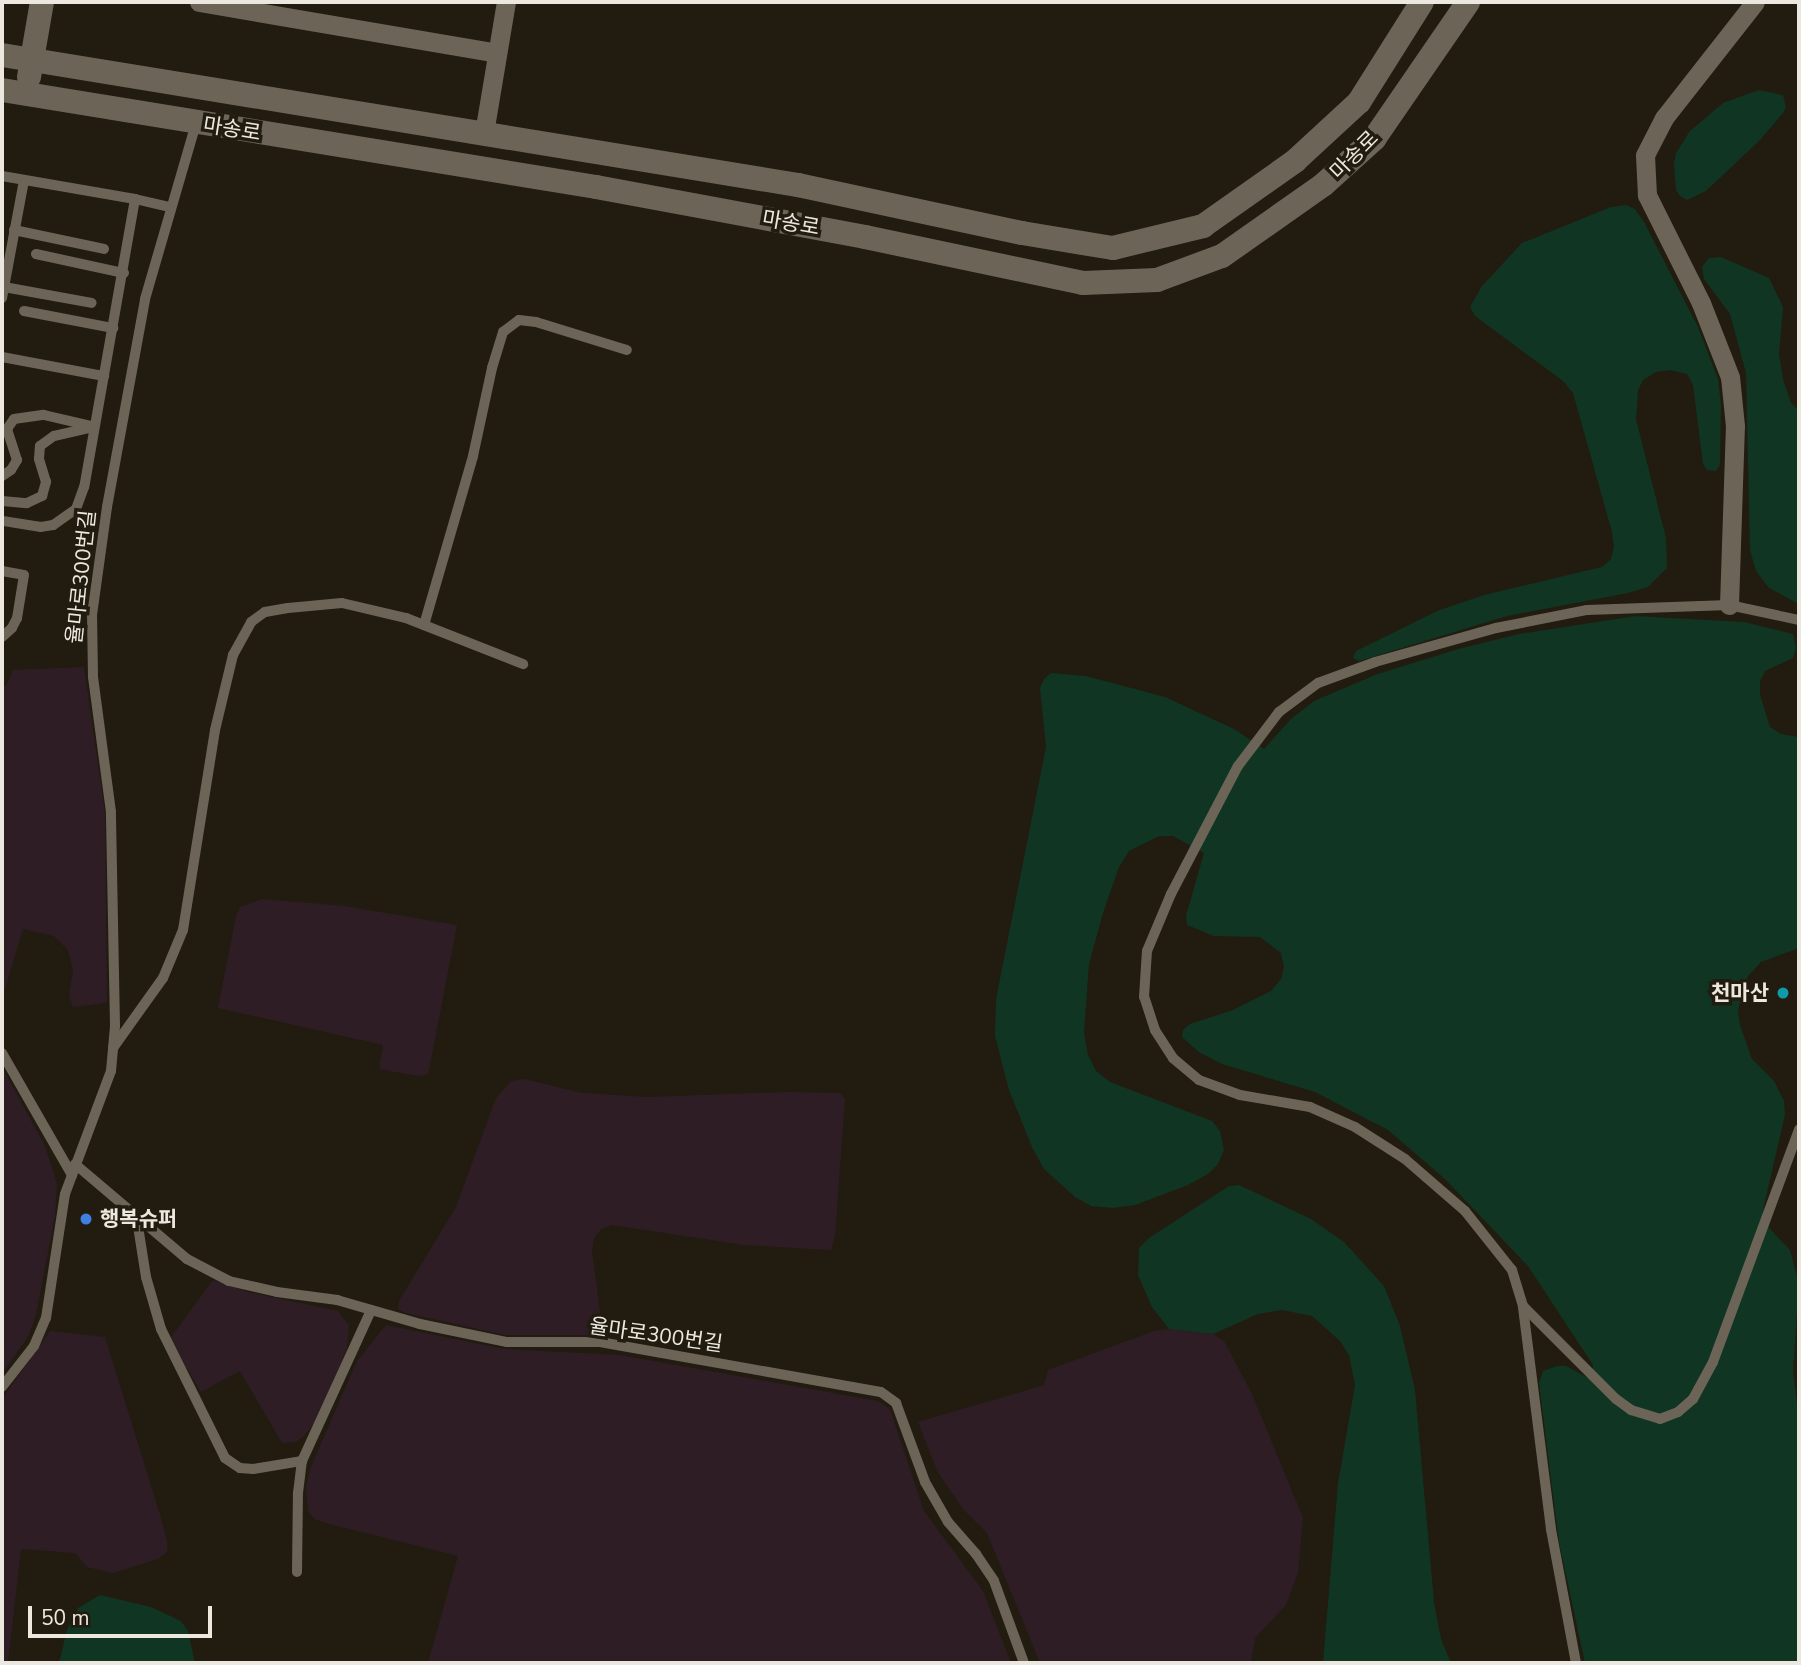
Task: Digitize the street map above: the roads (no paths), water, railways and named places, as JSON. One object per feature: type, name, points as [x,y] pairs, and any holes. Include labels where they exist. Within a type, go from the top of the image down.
[{"type":"street","points":[[14,92],[32,61],[42,2]]},
{"type":"street","points":[[199,2],[496,53]]},
{"type":"street","points":[[484,133],[506,2]]},
{"type":"street","name":"마송로","points":[[2,55],[798,185],[1022,233],[1113,248],[1203,226],[1295,161],[1359,102],[1422,2]]},
{"type":"street","name":"마송로","points":[[14,92],[596,187],[865,237],[1083,283],[1157,280],[1222,256],[1324,185],[1374,139],[1468,2]]},
{"type":"street","points":[[1729,606],[1735,426],[1730,377],[1701,303],[1647,195],[1645,155],[1664,118],[1755,2]]},
{"type":"lane","name":"율마로300번길","points":[[2,1388],[34,1346],[46,1318],[65,1194],[102,1101],[111,1070],[111,812],[93,677],[92,615],[107,507],[145,299],[196,123]]},
{"type":"lane","points":[[2,176],[171,207]]},
{"type":"lane","points":[[24,181],[3,293],[92,303]]},
{"type":"lane","points":[[2,521],[41,527],[65,519],[76,509],[84,487],[135,199]]},
{"type":"lane","points":[[15,230],[104,249]]},
{"type":"lane","points":[[36,254],[124,273]]},
{"type":"lane","points":[[24,310],[113,328]]},
{"type":"lane","points":[[424,625],[473,456],[492,368],[503,332],[519,320],[536,321],[628,349]]},
{"type":"lane","points":[[2,357],[104,376]]},
{"type":"lane","points":[[2,476],[11,470],[17,460],[7,429],[14,419],[44,415],[94,427]]},
{"type":"lane","points":[[2,501],[27,503],[42,496],[46,482],[38,460],[40,446],[54,436],[94,427]]},
{"type":"lane","points":[[2,571],[24,575],[17,618],[12,628],[2,637]]},
{"type":"lane","points":[[113,1049],[163,978],[183,930],[202,827],[215,730],[241,635],[251,622],[265,612],[320,603],[342,603],[424,625],[523,664]]},
{"type":"lane","points":[[1576,1663],[1550,1529],[1523,1306],[1512,1270],[1465,1211],[1405,1159],[1356,1127],[1310,1107],[1230,1091],[1199,1080],[1173,1058],[1155,1030],[1144,997],[1147,951],[1171,894],[1238,766],[1279,712],[1318,684],[1375,662],[1496,628],[1587,610],[1729,606],[1799,620]]},
{"type":"lane","name":"율마로300번길","points":[[2,1053],[74,1169],[187,1259],[229,1280],[277,1292],[337,1300],[507,1342],[600,1342],[881,1392],[897,1403],[925,1482],[948,1522],[976,1554],[993,1581],[1024,1663]]},
{"type":"lane","points":[[1523,1306],[1616,1399],[1631,1409],[1660,1419],[1678,1412],[1693,1399],[1713,1362],[1799,1129]]},
{"type":"lane","points":[[137,1219],[146,1278],[161,1329],[225,1458],[230,1464],[253,1469],[302,1461]]},
{"type":"lane","points":[[297,1572],[298,1493],[302,1461],[371,1310]]},
{"type":"place","name":"천마산","points":[[1783,993]]},
{"type":"place","name":"행복슈퍼","points":[[86,1219]]}]
